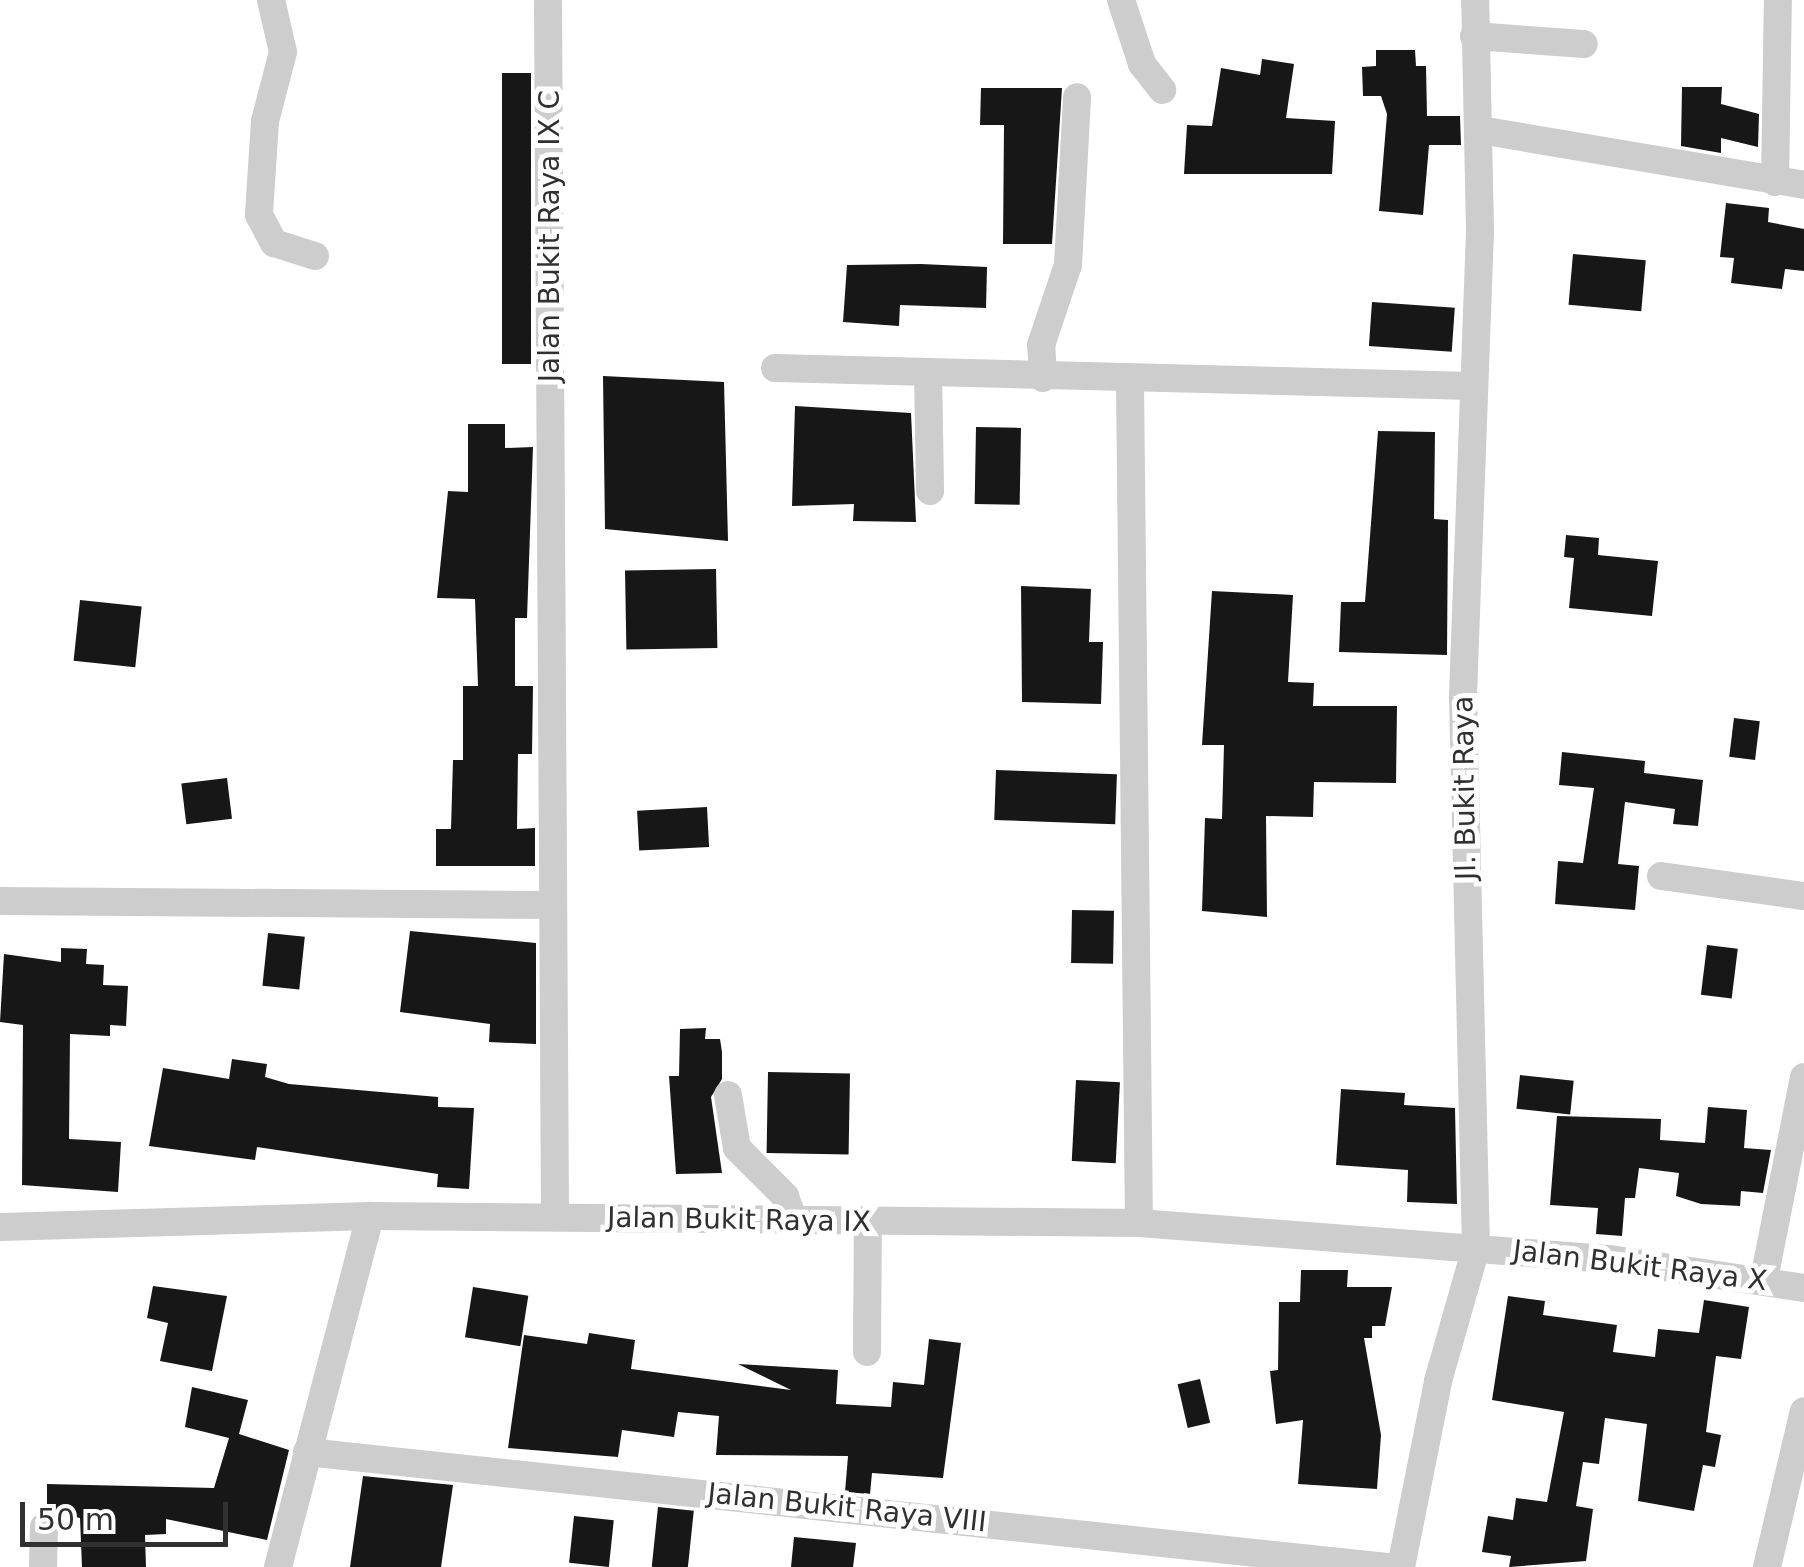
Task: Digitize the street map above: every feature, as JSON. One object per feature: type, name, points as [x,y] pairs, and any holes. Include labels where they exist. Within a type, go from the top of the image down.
[{"type":"street","points":[[271,0],[283,52],[265,122],[260,215],[274,243],[315,256]]},
{"type":"street","name":"Jalan Bukit Raya IX C","points":[[548,0],[552,472],[548,905],[555,1218]]},
{"type":"street","points":[[1121,0],[1142,64],[1162,90]]},
{"type":"street","name":"Jl. Bukit Raya","points":[[1401,1567],[1438,1381],[1476,1248],[1464,695],[1480,130],[1475,0]]},
{"type":"street","points":[[1775,182],[1778,0]]},
{"type":"street","points":[[1474,36],[1584,44]]},
{"type":"street","points":[[1043,378],[1041,344],[1068,264],[1077,96]]},
{"type":"street","points":[[1480,130],[1804,185]]},
{"type":"street","points":[[775,368],[1043,378],[1473,386]]},
{"type":"street","points":[[928,372],[930,490]]},
{"type":"street","points":[[1130,380],[1139,1224]]},
{"type":"street","points":[[1661,876],[1804,896]]},
{"type":"street","points":[[0,901],[548,905]]},
{"type":"street","points":[[1764,1279],[1804,1076]]},
{"type":"street","points":[[728,1095],[738,1148],[784,1196],[794,1219]]},
{"type":"street","points":[[278,1567],[370,1216]]},
{"type":"street","name":"Jalan Bukit Raya IX","points":[[0,1227],[370,1216],[794,1219],[1139,1224],[1476,1248]]},
{"type":"street","points":[[867,1352],[868,1222]]},
{"type":"street","name":"Jalan Bukit Raya X","points":[[1476,1248],[1764,1279],[1804,1288]]},
{"type":"street","points":[[1767,1567],[1804,1411]]},
{"type":"street","name":"Jalan Bukit Raya VIII","points":[[307,1452],[1386,1567]]},
{"type":"street","points":[[42,1567],[44,1527]]},
{"type":"building","points":[[1376,50],[1415,50],[1416,66],[1426,66],[1427,116],[1460,116],[1461,145],[1429,145],[1423,215],[1379,211],[1387,114],[1381,96],[1363,96],[1362,67],[1376,66]]},
{"type":"building","points":[[1262,59],[1294,64],[1286,118],[1335,121],[1332,174],[1184,174],[1187,125],[1212,126],[1221,68],[1260,75]]},
{"type":"building","points":[[502,73],[531,73],[531,364],[502,364]]},
{"type":"building","points":[[1682,87],[1722,87],[1721,104],[1759,114],[1758,147],[1721,138],[1721,153],[1681,146]]},
{"type":"building","points":[[981,88],[1062,88],[1052,244],[1003,244],[1004,125],[980,125]]},
{"type":"building","points":[[1726,203],[1769,208],[1768,222],[1804,229],[1804,271],[1785,269],[1782,289],[1731,283],[1734,258],[1720,257]]},
{"type":"building","points":[[1573,254],[1646,260],[1641,311],[1569,305]]},
{"type":"building","points":[[847,265],[987,267],[986,308],[900,305],[899,326],[843,322]]},
{"type":"building","points":[[1372,302],[1455,308],[1452,352],[1369,346]]},
{"type":"building","points":[[603,376],[724,382],[728,541],[605,529]]},
{"type":"building","points":[[795,406],[911,413],[916,522],[853,521],[854,504],[792,506]]},
{"type":"building","points":[[468,424],[505,424],[505,448],[533,447],[527,618],[515,618],[515,686],[533,686],[532,754],[518,754],[517,829],[535,828],[535,866],[436,866],[436,829],[451,829],[453,760],[463,760],[463,686],[478,686],[475,599],[437,598],[448,491],[468,492]]},
{"type":"building","points":[[976,427],[1021,428],[1020,505],[975,504]]},
{"type":"building","points":[[1378,431],[1435,432],[1434,519],[1448,520],[1447,655],[1339,652],[1341,602],[1365,602]]},
{"type":"building","points":[[1566,535],[1599,538],[1598,555],[1658,561],[1652,616],[1569,608],[1574,558],[1564,557]]},
{"type":"building","points":[[716,569],[717,648],[626,650],[625,571]]},
{"type":"building","points":[[1021,586],[1091,589],[1089,642],[1103,642],[1101,704],[1022,702]]},
{"type":"building","points":[[1212,591],[1293,595],[1288,682],[1314,683],[1313,706],[1397,706],[1396,783],[1314,782],[1313,817],[1266,816],[1267,917],[1202,911],[1205,818],[1222,819],[1224,745],[1202,745]]},
{"type":"building","points":[[80,600],[142,606],[135,667],[74,661]]},
{"type":"building","points":[[1734,718],[1760,721],[1755,760],[1729,757]]},
{"type":"building","points":[[1562,752],[1645,761],[1644,773],[1703,780],[1698,826],[1673,824],[1675,809],[1625,802],[1618,864],[1639,866],[1635,910],[1555,904],[1558,861],[1583,863],[1594,788],[1559,785]]},
{"type":"building","points":[[996,770],[1117,774],[1115,824],[994,820]]},
{"type":"building","points":[[227,778],[232,819],[186,824],[181,784]]},
{"type":"building","points":[[707,807],[709,847],[639,851],[637,811]]},
{"type":"building","points":[[1072,910],[1114,911],[1113,964],[1071,963]]},
{"type":"building","points":[[410,931],[536,943],[536,1044],[489,1042],[490,1024],[400,1012]]},
{"type":"building","points":[[268,933],[305,937],[299,990],[262,986]]},
{"type":"building","points":[[1707,945],[1738,949],[1732,998],[1701,995]]},
{"type":"building","points":[[61,948],[87,949],[86,964],[104,965],[103,985],[128,986],[126,1026],[110,1025],[110,1036],[70,1034],[69,1139],[121,1142],[118,1192],[22,1185],[23,1025],[0,1022],[4,954],[61,962]]},
{"type":"building","points":[[706,1028],[705,1039],[720,1039],[722,1052],[722,1079],[711,1097],[722,1173],[676,1174],[669,1076],[679,1076],[680,1029]]},
{"type":"building","points":[[232,1059],[267,1064],[265,1077],[289,1084],[438,1097],[438,1107],[474,1108],[469,1189],[437,1187],[438,1174],[257,1147],[255,1160],[149,1146],[163,1068],[229,1079]]},
{"type":"building","points":[[768,1072],[850,1073],[849,1154],[767,1153]]},
{"type":"building","points":[[1520,1075],[1574,1081],[1570,1114],[1516,1109]]},
{"type":"building","points":[[1076,1080],[1120,1082],[1116,1163],[1072,1161]]},
{"type":"building","points":[[1341,1089],[1405,1093],[1404,1105],[1455,1108],[1457,1204],[1407,1202],[1408,1170],[1336,1165]]},
{"type":"building","points":[[1708,1107],[1747,1110],[1744,1148],[1771,1150],[1763,1193],[1741,1191],[1740,1206],[1701,1204],[1676,1196],[1679,1173],[1639,1168],[1635,1198],[1625,1198],[1622,1236],[1596,1234],[1598,1208],[1550,1205],[1557,1116],[1661,1119],[1660,1140],[1705,1143]]},
{"type":"building","points":[[1301,1270],[1348,1270],[1347,1287],[1392,1287],[1385,1326],[1372,1326],[1372,1338],[1364,1338],[1381,1435],[1377,1489],[1298,1484],[1303,1420],[1276,1424],[1270,1371],[1278,1370],[1279,1302],[1300,1302]]},
{"type":"building","points":[[153,1286],[227,1296],[212,1371],[160,1361],[168,1323],[147,1318]]},
{"type":"building","points":[[473,1287],[528,1296],[520,1346],[465,1337]]},
{"type":"building","points":[[1508,1296],[1545,1301],[1543,1315],[1617,1325],[1613,1352],[1655,1357],[1658,1329],[1699,1333],[1704,1300],[1749,1307],[1741,1359],[1716,1356],[1706,1432],[1721,1435],[1715,1467],[1703,1465],[1694,1511],[1638,1501],[1647,1424],[1605,1418],[1599,1464],[1583,1462],[1576,1506],[1593,1509],[1586,1561],[1509,1567],[1511,1556],[1482,1552],[1488,1516],[1513,1520],[1516,1498],[1547,1502],[1564,1412],[1492,1400]]},
{"type":"building","points":[[589,1333],[635,1340],[631,1369],[791,1390],[738,1364],[838,1370],[836,1404],[891,1407],[893,1382],[924,1385],[929,1339],[961,1343],[943,1478],[872,1473],[870,1494],[845,1492],[848,1456],[716,1455],[719,1416],[678,1412],[674,1437],[622,1430],[618,1457],[508,1448],[524,1335],[587,1344]]},
{"type":"building","points":[[1200,1379],[1210,1423],[1188,1428],[1178,1384]]},
{"type":"building","points":[[192,1387],[248,1400],[239,1434],[289,1450],[267,1540],[166,1519],[166,1534],[145,1535],[146,1567],[82,1567],[80,1518],[47,1510],[47,1484],[214,1488],[229,1438],[185,1427]]},
{"type":"building","points":[[363,1476],[453,1485],[441,1567],[350,1567]]},
{"type":"building","points":[[658,1507],[694,1511],[688,1567],[652,1567]]},
{"type":"building","points":[[574,1516],[614,1520],[609,1567],[569,1563]]},
{"type":"building","points":[[794,1537],[856,1543],[853,1567],[791,1567]]}]
